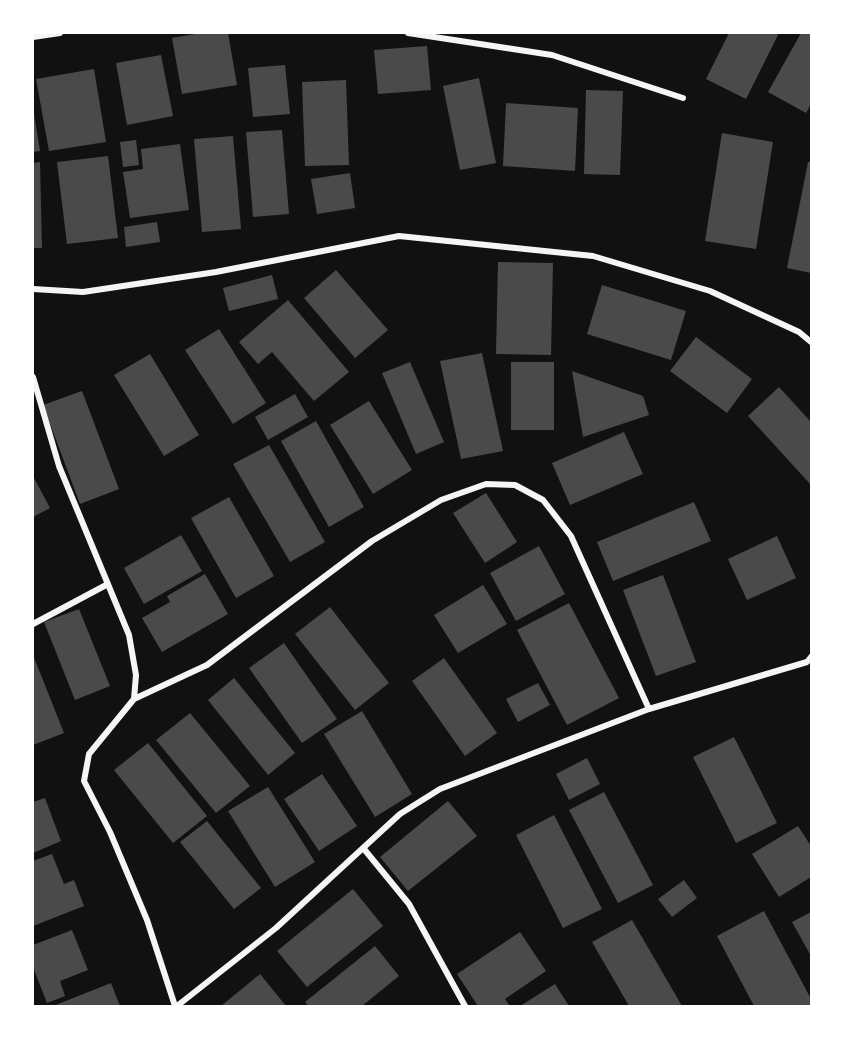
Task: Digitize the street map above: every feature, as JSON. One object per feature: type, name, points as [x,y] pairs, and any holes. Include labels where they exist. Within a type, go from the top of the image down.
[{"type":"street","points":[[33,37],[60,33]]},
{"type":"street","points":[[408,33],[552,55],[684,98]]},
{"type":"street","points":[[33,289],[83,292],[216,272],[399,236],[593,256],[710,291],[799,332],[811,342]]},
{"type":"street","points":[[33,377],[59,466],[129,635],[136,675],[134,699]]},
{"type":"street","points":[[649,709],[571,536],[543,500],[515,485],[486,484],[441,500],[372,541],[207,665],[134,699],[89,754],[84,781],[110,832],[147,920],[176,1006],[276,928],[400,814],[440,789],[649,709],[807,662],[811,657]]},
{"type":"street","points":[[33,624],[108,584]]},
{"type":"street","points":[[364,849],[409,904],[465,1006]]},
{"type":"building","points":[[201,33],[228,33],[237,85],[182,94],[172,38]]},
{"type":"building","points":[[729,33],[779,33],[746,99],[706,79]]},
{"type":"building","points":[[801,33],[811,33],[811,104],[806,113],[768,92]]},
{"type":"building","points":[[427,46],[431,90],[378,94],[374,50]]},
{"type":"building","points":[[161,55],[173,116],[127,125],[116,63]]},
{"type":"building","points":[[285,65],[290,114],[253,117],[248,68]]},
{"type":"building","points":[[94,69],[106,142],[49,151],[36,79]]},
{"type":"building","points":[[479,78],[496,163],[460,170],[443,86]]},
{"type":"building","points":[[346,80],[349,165],[305,166],[302,82]]},
{"type":"building","points":[[586,90],[623,91],[620,175],[584,174]]},
{"type":"building","points":[[506,103],[578,108],[575,171],[503,166]]},
{"type":"building","points":[[33,115],[40,151],[33,152]]},
{"type":"building","points":[[282,130],[289,214],[253,217],[246,132]]},
{"type":"building","points":[[722,133],[773,142],[756,249],[705,241]]},
{"type":"building","points":[[233,136],[241,229],[202,232],[194,139]]},
{"type":"building","points":[[136,140],[139,165],[123,167],[120,142]]},
{"type":"building","points":[[180,144],[189,210],[130,218],[123,172],[143,169],[141,149]]},
{"type":"building","points":[[108,156],[118,238],[67,244],[57,162]]},
{"type":"building","points":[[40,162],[42,248],[33,248],[33,163]]},
{"type":"building","points":[[808,162],[811,162],[811,273],[787,268]]},
{"type":"building","points":[[350,173],[355,208],[317,214],[311,179]]},
{"type":"building","points":[[157,222],[160,242],[126,247],[124,227]]},
{"type":"building","points":[[498,262],[553,263],[551,355],[496,354]]},
{"type":"building","points":[[336,270],[388,330],[355,358],[304,298]]},
{"type":"building","points":[[272,275],[278,299],[229,311],[223,288]]},
{"type":"building","points":[[602,285],[686,311],[671,360],[587,334]]},
{"type":"building","points":[[288,300],[349,372],[314,401],[272,352],[258,364],[239,342]]},
{"type":"building","points":[[219,329],[266,403],[233,424],[185,350]]},
{"type":"building","points":[[696,337],[752,379],[727,413],[670,371]]},
{"type":"building","points":[[482,353],[503,451],[461,459],[440,361]]},
{"type":"building","points":[[150,354],[199,435],[164,456],[114,375]]},
{"type":"building","points":[[410,362],[444,442],[416,454],[382,373]]},
{"type":"building","points":[[511,362],[554,362],[554,430],[511,430]]},
{"type":"building","points":[[572,371],[643,396],[649,415],[583,437]]},
{"type":"building","points":[[779,387],[811,422],[811,485],[748,416]]},
{"type":"building","points":[[82,391],[119,489],[80,504],[43,405]]},
{"type":"building","points":[[295,394],[308,417],[268,440],[255,417]]},
{"type":"building","points":[[369,401],[412,470],[373,494],[330,425]]},
{"type":"building","points":[[316,421],[364,507],[329,527],[281,441]]},
{"type":"building","points":[[624,432],[643,474],[570,505],[552,463]]},
{"type":"building","points":[[269,445],[325,542],[290,562],[233,464]]},
{"type":"building","points":[[33,476],[50,508],[33,517]]},
{"type":"building","points":[[486,493],[517,542],[485,563],[453,513]]},
{"type":"building","points":[[229,497],[274,576],[236,598],[191,518]]},
{"type":"building","points":[[694,502],[711,541],[613,581],[597,542]]},
{"type":"building","points":[[181,535],[202,571],[144,604],[124,568]]},
{"type":"building","points":[[777,536],[796,578],[747,600],[728,559]]},
{"type":"building","points":[[539,546],[565,594],[516,621],[490,573]]},
{"type":"building","points":[[205,574],[228,614],[162,652],[142,618],[170,602],[167,596]]},
{"type":"building","points":[[663,575],[696,662],[656,676],[623,590]]},
{"type":"building","points":[[483,585],[507,624],[458,653],[434,615]]},
{"type":"building","points":[[569,603],[619,698],[567,725],[517,630]]},
{"type":"building","points":[[330,607],[389,683],[355,710],[295,634]]},
{"type":"building","points":[[79,609],[110,686],[75,700],[44,622]]},
{"type":"building","points":[[284,643],[337,719],[302,743],[249,668]]},
{"type":"building","points":[[33,655],[64,733],[33,745]]},
{"type":"building","points":[[444,658],[497,733],[465,756],[412,681]]},
{"type":"building","points":[[234,678],[295,753],[268,775],[208,700]]},
{"type":"building","points":[[538,683],[550,705],[518,722],[506,699]]},
{"type":"building","points":[[362,711],[412,794],[375,817],[324,734]]},
{"type":"building","points":[[190,713],[250,786],[216,813],[156,740]]},
{"type":"building","points":[[734,737],[777,823],[736,843],[693,757]]},
{"type":"building","points":[[148,743],[207,816],[173,843],[114,770]]},
{"type":"building","points":[[587,758],[600,784],[569,800],[556,774]]},
{"type":"building","points":[[322,774],[357,826],[319,851],[284,799]]},
{"type":"building","points":[[268,787],[315,862],[275,887],[228,811]]},
{"type":"building","points":[[604,792],[653,885],[618,903],[569,810]]},
{"type":"building","points":[[45,798],[61,841],[33,853],[33,802]]},
{"type":"building","points":[[448,801],[477,836],[408,891],[380,857]]},
{"type":"building","points":[[554,815],[602,909],[563,928],[516,835]]},
{"type":"building","points":[[207,821],[261,888],[234,909],[180,842]]},
{"type":"building","points":[[798,826],[811,846],[811,877],[779,897],[752,854]]},
{"type":"building","points":[[52,854],[64,884],[74,880],[84,906],[33,926],[33,861]]},
{"type":"building","points":[[684,880],[697,898],[672,917],[658,899]]},
{"type":"building","points":[[353,889],[383,926],[307,987],[277,951]]},
{"type":"building","points":[[764,911],[811,999],[811,1006],[754,1006],[717,936]]},
{"type":"building","points":[[811,912],[811,956],[792,922]]},
{"type":"building","points":[[632,920],[682,1006],[629,1006],[592,942]]},
{"type":"building","points":[[72,930],[88,970],[60,981],[65,996],[47,1003],[33,967],[33,945]]},
{"type":"building","points":[[520,932],[546,971],[505,999],[509,1005],[478,1006],[457,974]]},
{"type":"building","points":[[375,946],[399,976],[362,1006],[308,1006],[305,1002]]},
{"type":"building","points":[[260,974],[286,1006],[221,1006]]},
{"type":"building","points":[[111,983],[120,1006],[53,1006]]},
{"type":"building","points":[[555,984],[569,1006],[520,1006]]}]
